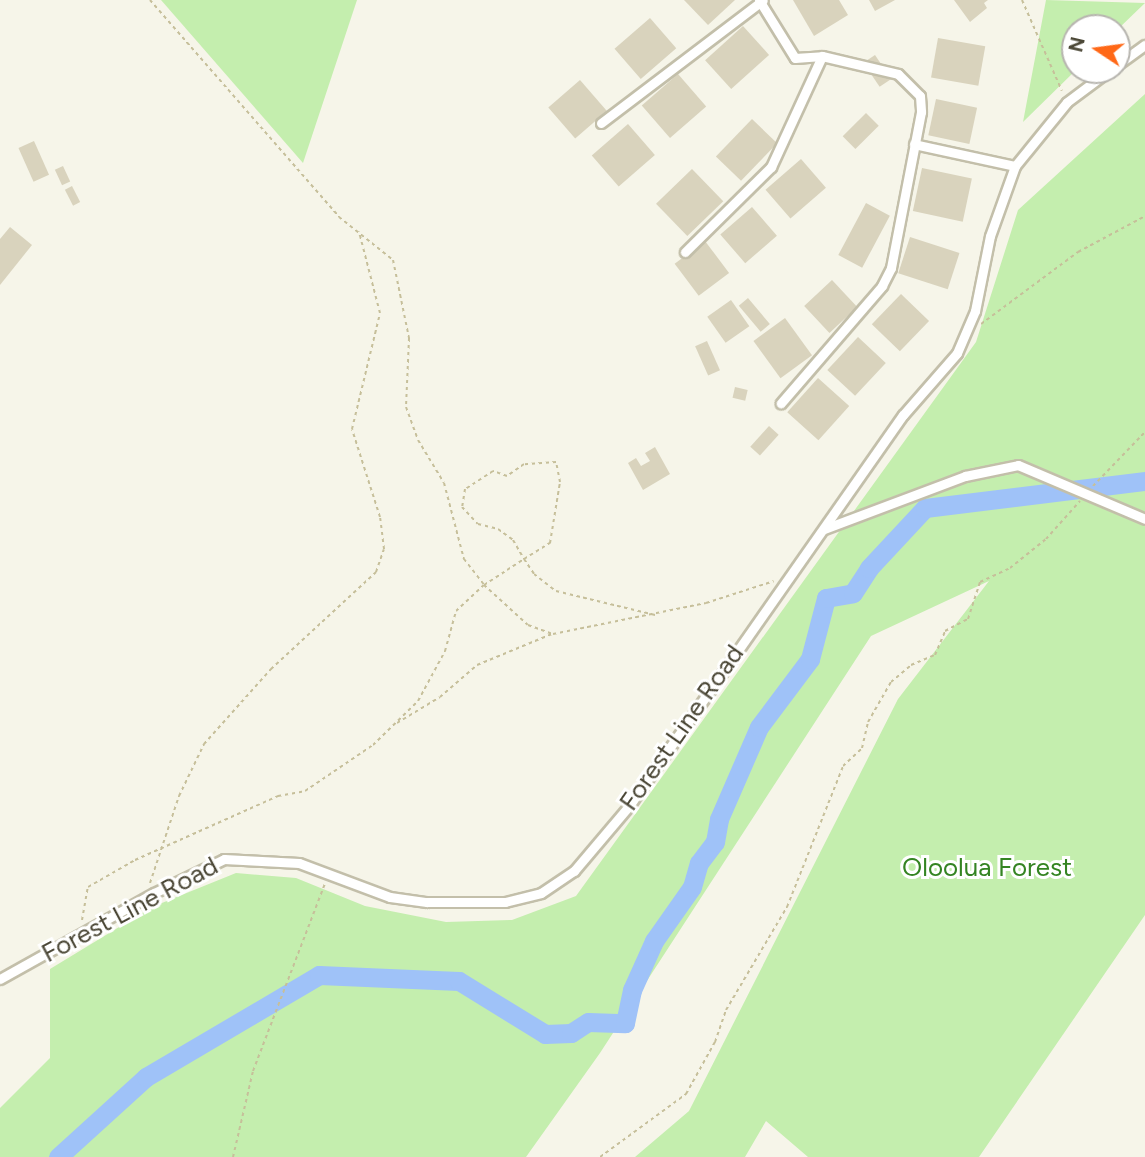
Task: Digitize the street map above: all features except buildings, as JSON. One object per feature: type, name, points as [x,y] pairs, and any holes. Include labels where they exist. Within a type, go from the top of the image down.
[{"type":"street","points":[[601,123],[760,1],[795,58],[822,56],[878,68],[912,84],[920,96],[921,112],[898,241],[882,285],[781,403]]},
{"type":"street","points":[[685,252],[771,167],[822,56]]},
{"type":"street","name":"Forest Line Road","points":[[0,979],[146,898],[225,859],[270,859],[329,872],[390,897],[427,902],[505,902],[541,893],[574,871],[600,844],[903,415],[957,353],[966,334],[990,236],[1015,166],[1067,102],[1091,84]]},
{"type":"street","points":[[914,144],[1015,166]]},
{"type":"street","points":[[824,529],[999,466],[1037,470],[1085,496],[1145,519]]},
{"type":"path","points":[[150,0],[339,217],[385,249],[397,270],[409,338],[406,407],[418,440],[444,483],[464,559],[484,585],[528,625],[553,634]]},
{"type":"path","points":[[1022,0],[1067,102]]},
{"type":"path","points":[[966,334],[1027,293],[1078,251],[1145,216]]},
{"type":"path","points":[[146,898],[158,851],[204,744],[271,669],[376,572],[384,550],[380,517],[352,429],[380,313],[366,247],[358,230]]},
{"type":"path","points":[[600,1157],[686,1094],[715,1042],[726,1010],[787,908],[843,766],[862,748],[868,722],[891,682],[911,665],[935,655],[945,631],[968,619],[980,582],[1010,568],[1046,539],[1145,432]]},
{"type":"path","points":[[82,935],[82,911],[88,887],[158,851],[278,796],[305,791],[373,745],[418,701],[444,651],[456,611],[484,585],[524,559],[550,543],[560,482],[556,462],[524,464],[507,476],[493,471],[465,489],[462,507],[478,524],[498,529],[513,540],[524,559],[556,591],[655,615]]},
{"type":"path","points":[[394,725],[499,653],[553,634],[655,615],[764,586],[792,571]]},
{"type":"path","points":[[233,1157],[253,1071],[329,872]]},
{"type":"green space","points":[[161,0],[357,0],[303,163]]},
{"type":"green space","points":[[1046,0],[1145,3],[1131,16],[1131,14],[1061,14],[1062,84],[1023,122]]},
{"type":"green space","name":"Oloolua Forest","points":[[1145,94],[1145,915],[979,1157],[808,1157],[766,1121],[745,1157],[635,1157],[689,1111],[898,699],[989,581],[871,636],[600,1053],[526,1157],[0,1157],[0,1108],[50,1058],[50,969],[152,907],[236,873],[296,878],[365,906],[446,922],[512,920],[576,896],[976,342],[1018,210]]},
{"type":"waterway","points":[[58,1157],[146,1077],[319,975],[459,981],[545,1034],[571,1033],[588,1022],[625,1023],[632,990],[654,941],[692,887],[699,863],[715,842],[719,819],[759,727],[810,659],[826,598],[853,593],[869,568],[925,508],[1145,481]]}]
